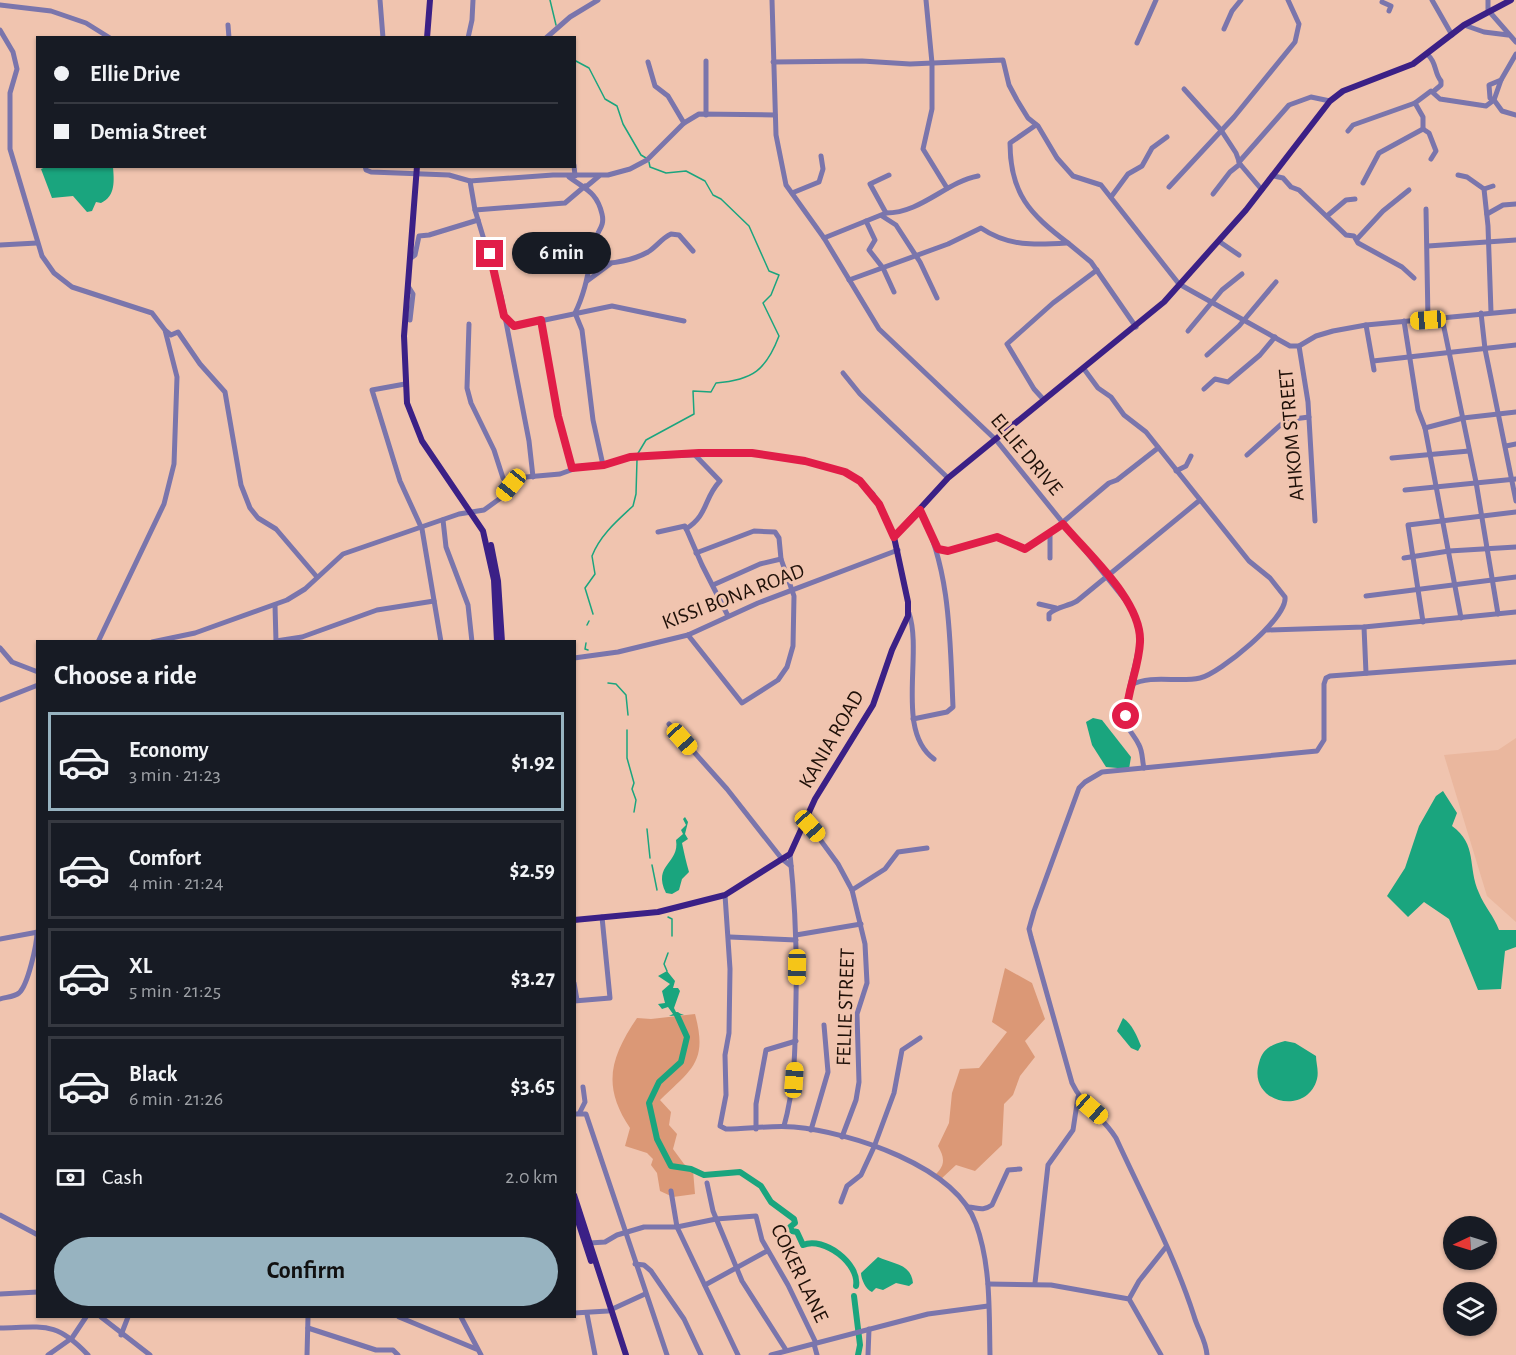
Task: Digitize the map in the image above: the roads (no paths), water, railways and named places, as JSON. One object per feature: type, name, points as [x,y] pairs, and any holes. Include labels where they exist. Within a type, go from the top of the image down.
[{"type":"main road","points":[[427,36],[430,0]]},
{"type":"main road","points":[[909,612],[894,537],[948,478],[1164,302],[1220,242],[1274,176],[1330,101],[1343,90],[1402,69],[1428,55],[1464,25],[1488,10],[1511,0]]},
{"type":"main road","points":[[417,170],[404,343],[407,404],[422,441],[472,510],[485,537],[497,591],[502,640]]},
{"type":"main road","points":[[497,591],[497,640]]},
{"type":"main road","name":"KANIA ROAD","points":[[790,854],[805,819],[873,705],[909,612]]},
{"type":"main road","points":[[576,920],[661,911],[724,895],[790,854]]},
{"type":"main road","points":[[577,1212],[625,1355]]},
{"type":"street","points":[[380,0],[383,36]]},
{"type":"street","points":[[468,36],[472,20],[472,0]]},
{"type":"street","points":[[548,36],[570,17],[598,0]]},
{"type":"street","name":"ELLIE DRIVE","points":[[772,0],[775,115],[778,153],[786,185],[824,238],[874,323],[996,440],[1063,524],[1108,575],[1130,606],[1138,626],[1140,644],[1126,720],[1130,733],[1139,745],[1144,768]]},
{"type":"street","points":[[926,0],[933,63],[932,109],[923,149],[947,188]]},
{"type":"street","points":[[1137,43],[1156,0]]},
{"type":"street","points":[[1224,28],[1232,11],[1241,0]]},
{"type":"street","points":[[1169,187],[1296,42],[1299,24],[1288,0]]},
{"type":"street","points":[[1385,0],[1382,2],[1390,6],[1389,11]]},
{"type":"street","points":[[1432,0],[1452,35]]},
{"type":"street","points":[[1488,0],[1488,10],[1516,42]]},
{"type":"street","points":[[0,5],[51,11],[86,23],[107,36]]},
{"type":"street","points":[[228,25],[229,36]]},
{"type":"street","points":[[1464,25],[1484,32],[1508,35]]},
{"type":"street","points":[[0,30],[7,39],[16,62],[17,74],[10,93],[10,149],[37,243],[46,263],[62,281],[87,293],[148,311],[171,335],[178,332],[225,392],[241,485],[250,508],[258,518],[276,529],[317,577]]},
{"type":"street","points":[[1434,91],[1440,99],[1450,102],[1486,106],[1494,100],[1501,80],[1516,54]]},
{"type":"street","points":[[1348,130],[1353,125],[1415,103],[1441,85],[1437,77],[1435,62],[1428,55]]},
{"type":"street","points":[[773,62],[933,63],[1003,60],[1009,85],[1028,118],[1036,125],[1057,158],[1073,176],[1101,185],[1189,287],[1211,302],[1246,319],[1290,345],[1299,346],[1316,336],[1366,325],[1516,311]]},
{"type":"street","points":[[706,61],[706,115]]},
{"type":"street","points":[[648,62],[656,86],[668,96],[684,123]]},
{"type":"street","points":[[1501,80],[1489,85],[1490,98],[1502,111],[1516,115]]},
{"type":"street","points":[[1184,89],[1221,130],[1236,153],[1239,163],[1262,190]]},
{"type":"street","points":[[1213,194],[1289,105],[1311,97],[1330,101]]},
{"type":"street","points":[[1415,103],[1423,117],[1423,129]]},
{"type":"street","points":[[365,168],[371,172],[417,170],[470,182],[553,175],[599,176],[630,169],[648,159],[684,123],[699,114],[775,115]]},
{"type":"street","points":[[1036,125],[1010,143],[1016,188],[1039,220],[1068,243],[1096,270],[1136,327]]},
{"type":"street","points":[[1423,129],[1429,133],[1436,151],[1431,159]]},
{"type":"street","points":[[1363,183],[1382,150],[1423,129]]},
{"type":"street","points":[[1111,196],[1128,174],[1143,166],[1152,148],[1167,137]]},
{"type":"street","points":[[792,194],[819,182],[823,169],[821,156]]},
{"type":"street","points":[[552,168],[553,175]]},
{"type":"street","points":[[572,176],[573,168]]},
{"type":"street","points":[[889,175],[870,184],[884,215],[896,225],[920,262],[937,298]]},
{"type":"street","points":[[1458,175],[1467,177],[1484,189],[1491,312]]},
{"type":"street","points":[[572,176],[586,186],[602,214],[603,224],[595,242],[587,281],[575,313],[582,330],[603,465]]},
{"type":"street","points":[[475,210],[565,203],[599,176]]},
{"type":"street","points":[[824,238],[866,221],[905,209],[939,195],[963,180],[978,176]]},
{"type":"street","points":[[1274,176],[1283,178],[1346,235],[1357,239],[1375,254],[1402,267],[1414,278]]},
{"type":"street","points":[[470,182],[475,210],[496,276],[529,441],[532,477]]},
{"type":"street","points":[[1484,189],[1493,186]]},
{"type":"street","points":[[1357,239],[1383,212],[1409,190]]},
{"type":"street","points":[[1326,216],[1346,200],[1355,199]]},
{"type":"street","points":[[1487,214],[1503,205],[1516,204]]},
{"type":"street","points":[[1426,209],[1428,320]]},
{"type":"street","points":[[411,258],[415,255],[419,236],[478,220]]},
{"type":"street","points":[[866,221],[875,240],[869,250],[883,268],[894,292]]},
{"type":"street","points":[[849,280],[959,240],[981,228],[993,238],[1027,246],[1068,243]]},
{"type":"street","points":[[587,281],[610,264],[649,251],[671,234],[679,235],[693,251]]},
{"type":"street","points":[[1428,246],[1516,240]]},
{"type":"street","points":[[1220,242],[1239,255]]},
{"type":"street","points":[[0,246],[37,243]]},
{"type":"street","points":[[591,264],[610,264]]},
{"type":"street","points":[[1044,400],[1034,389],[1007,344],[1053,303],[1096,270]]},
{"type":"street","points":[[1188,331],[1211,302],[1242,274]]},
{"type":"street","points":[[1207,355],[1246,319],[1276,282]]},
{"type":"street","points":[[408,286],[412,294],[410,320]]},
{"type":"street","points":[[504,316],[514,326],[616,306],[684,321]]},
{"type":"street","points":[[1481,313],[1485,349],[1514,479],[1516,501]]},
{"type":"street","points":[[1442,318],[1476,482],[1498,614]]},
{"type":"street","points":[[541,320],[558,416],[572,468]]},
{"type":"street","points":[[1404,321],[1418,410],[1425,428],[1461,618]]},
{"type":"street","points":[[469,324],[467,388],[471,403],[494,450],[503,478],[511,485]]},
{"type":"street","points":[[1366,325],[1374,370]]},
{"type":"street","points":[[99,640],[158,519],[170,483],[176,447],[177,392],[173,361],[165,330]]},
{"type":"street","points":[[1204,388],[1215,379],[1228,382],[1260,355],[1275,337]]},
{"type":"street","points":[[1372,361],[1516,345]]},
{"type":"street","name":"AHKOM STREET","points":[[1299,346],[1307,385],[1315,521]]},
{"type":"street","points":[[1084,369],[1098,388],[1111,397],[1158,448],[1249,561],[1280,591],[1286,602],[1267,630],[1205,676],[1151,679],[1131,685]]},
{"type":"street","points":[[843,373],[860,394],[948,478]]},
{"type":"street","points":[[405,384],[372,390],[400,481],[422,529],[441,640]]},
{"type":"street","points":[[1425,428],[1462,418],[1516,412]]},
{"type":"street","points":[[1247,455],[1286,420],[1309,417]]},
{"type":"street","points":[[1506,446],[1516,444]]},
{"type":"street","points":[[938,549],[948,551],[997,537],[1025,549],[1063,524],[1109,483],[1117,480],[1158,448]]},
{"type":"street","points":[[1392,458],[1469,451]]},
{"type":"street","points":[[162,640],[195,633],[276,605],[294,597],[337,558],[350,551],[422,529],[472,510],[484,510],[502,497],[511,485],[532,477],[560,474],[572,468],[603,465],[636,458],[752,453],[805,461],[845,472],[860,481],[874,496],[894,537]]},
{"type":"street","points":[[686,529],[699,520],[710,495],[720,481],[694,454]]},
{"type":"street","points":[[1176,471],[1186,466],[1191,456]]},
{"type":"street","points":[[1405,490],[1514,479]]},
{"type":"street","points":[[1039,604],[1056,608],[1067,607],[1077,601],[1200,500]]},
{"type":"street","points":[[914,719],[947,712],[953,707],[951,635],[938,549],[920,510]]},
{"type":"street","points":[[1423,622],[1408,525],[1516,512]]},
{"type":"street","points":[[443,520],[446,547],[468,605],[472,640]]},
{"type":"street","points":[[658,532],[680,525],[686,529],[728,616]]},
{"type":"street","points":[[688,635],[742,703],[778,680],[787,667],[794,635],[792,590],[781,559],[777,536],[772,530],[761,530],[696,553]]},
{"type":"street","points":[[1050,533],[1050,558]]},
{"type":"street","points":[[1404,558],[1449,551],[1516,547]]},
{"type":"street","name":"KISSI BONA ROAD","points":[[576,658],[618,652],[688,635],[792,590],[830,578],[898,550]]},
{"type":"street","points":[[712,585],[760,564],[781,559]]},
{"type":"street","points":[[1366,596],[1516,577]]},
{"type":"street","points":[[284,640],[310,634],[378,610],[434,601]]},
{"type":"street","points":[[276,605],[276,640]]},
{"type":"street","points":[[1049,619],[1049,614],[1056,608]]},
{"type":"street","points":[[909,612],[912,636],[914,719],[920,744],[934,759]]},
{"type":"street","points":[[1267,630],[1364,627],[1516,612]]},
{"type":"street","points":[[1276,617],[1277,630]]},
{"type":"street","points":[[1364,627],[1366,673]]},
{"type":"street","points":[[0,648],[12,662],[36,671]]},
{"type":"street","points":[[1207,1355],[1205,1340],[1194,1318],[1189,1296],[1116,1138],[1103,1119],[1078,1097],[1067,1068],[1029,929],[1047,872],[1079,788],[1102,772],[1317,751],[1324,740],[1326,678],[1516,662]]},
{"type":"street","points":[[0,700],[36,686]]},
{"type":"street","points":[[669,724],[727,789],[782,860],[792,866]]},
{"type":"street","name":"FELLIE STREET","points":[[805,819],[838,864],[852,890],[861,924],[867,973],[857,1014],[859,1082],[856,1100],[842,1137]]},
{"type":"street","points":[[852,890],[885,869],[898,852],[927,848]]},
{"type":"street","points":[[784,1126],[792,1101],[796,1041],[796,938],[790,854]]},
{"type":"street","points":[[724,895],[730,937],[729,1033],[724,1062],[726,1095],[719,1124],[723,1128],[756,1129],[784,1126],[811,1130],[902,1155],[934,1176],[968,1207],[975,1210],[992,1205],[1004,1175],[1008,1170],[1020,1169]]},
{"type":"street","points":[[576,1000],[610,998],[602,917]]},
{"type":"street","points":[[730,937],[796,938],[861,924]]},
{"type":"street","points":[[0,939],[36,932]]},
{"type":"street","points":[[0,999],[18,994],[21,990],[30,967],[36,937]]},
{"type":"street","points":[[811,1130],[828,1072],[824,1025]]},
{"type":"street","points":[[841,1202],[848,1186],[861,1174],[874,1147],[894,1093],[902,1050],[920,1038]]},
{"type":"street","points":[[756,1129],[756,1104],[766,1050],[796,1041]]},
{"type":"street","points":[[583,1087],[585,1102],[577,1113],[586,1114],[667,1355]]},
{"type":"street","points":[[1035,1283],[1048,1165],[1073,1130],[1078,1097]]},
{"type":"street","points":[[707,1183],[716,1219],[736,1269],[756,1307],[786,1350]]},
{"type":"street","points":[[671,1191],[676,1227],[738,1355]]},
{"type":"street","points":[[968,1207],[978,1230],[988,1284],[990,1355]]},
{"type":"street","points":[[0,1215],[36,1234]]},
{"type":"street","name":"COKER LANE","points":[[716,1219],[756,1216],[767,1251],[788,1285],[815,1343],[818,1355]]},
{"type":"street","points":[[588,1244],[605,1242],[625,1232],[644,1227],[676,1227],[716,1219]]},
{"type":"street","points":[[1129,1299],[1139,1281],[1166,1248]]},
{"type":"street","points":[[705,1285],[767,1251]]},
{"type":"street","points":[[635,1264],[644,1265],[651,1271],[684,1319],[701,1355]]},
{"type":"street","points":[[988,1284],[1035,1283],[1072,1287],[1129,1299],[1161,1355]]},
{"type":"street","points":[[0,1294],[36,1292]]},
{"type":"street","points":[[576,1313],[587,1314],[610,1310],[645,1294]]},
{"type":"street","points":[[771,1355],[928,1314],[988,1306]]},
{"type":"street","points":[[587,1314],[595,1355]]},
{"type":"street","points":[[48,1355],[72,1338],[85,1318]]},
{"type":"street","points":[[102,1318],[149,1355]]},
{"type":"street","points":[[121,1335],[128,1318]]},
{"type":"street","points":[[307,1355],[308,1318]]},
{"type":"street","points":[[401,1318],[476,1349]]},
{"type":"street","points":[[462,1318],[481,1355]]},
{"type":"street","points":[[0,1328],[49,1327],[72,1338],[88,1355]]},
{"type":"street","points":[[308,1328],[376,1350],[393,1350],[398,1355]]},
{"type":"street","points":[[868,1355],[869,1329]]},
{"type":"waterway","points":[[550,0],[556,25]]},
{"type":"waterway","points":[[576,61],[589,68],[605,99],[617,106],[623,124],[641,155],[646,158]]},
{"type":"waterway","points":[[637,455],[646,440],[694,414],[693,391],[711,392],[716,383],[749,376],[763,365],[779,336],[763,303],[771,295],[779,275],[769,271],[749,226],[721,199],[713,195],[705,181],[686,171],[666,173],[650,167],[649,162]]},
{"type":"waterway","points":[[593,614],[585,588],[595,574],[592,556],[605,535],[633,506],[636,494],[637,460]]},
{"type":"waterway","points":[[587,625],[589,621]]},
{"type":"waterway","points":[[586,643],[585,649],[588,650]]},
{"type":"waterway","points":[[608,683],[616,684],[626,695],[628,715]]},
{"type":"waterway","points":[[627,730],[627,758],[636,800],[634,812]]},
{"type":"waterway","points":[[647,829],[650,858]]},
{"type":"waterway","points":[[652,865],[657,890]]},
{"type":"waterway","points":[[668,917],[672,919],[672,936]]},
{"type":"waterway","points":[[667,971],[664,964],[668,953]]},
{"type":"waterway","points":[[677,1015],[687,1037],[681,1062],[659,1082],[649,1103],[657,1139],[671,1166],[691,1169],[704,1175],[740,1172],[761,1186],[771,1202],[794,1219],[795,1223],[790,1227],[792,1231],[797,1232],[803,1245],[811,1243],[830,1248],[847,1261],[856,1278],[856,1286]]},
{"type":"waterway","points":[[854,1296],[860,1345],[858,1355]]}]
